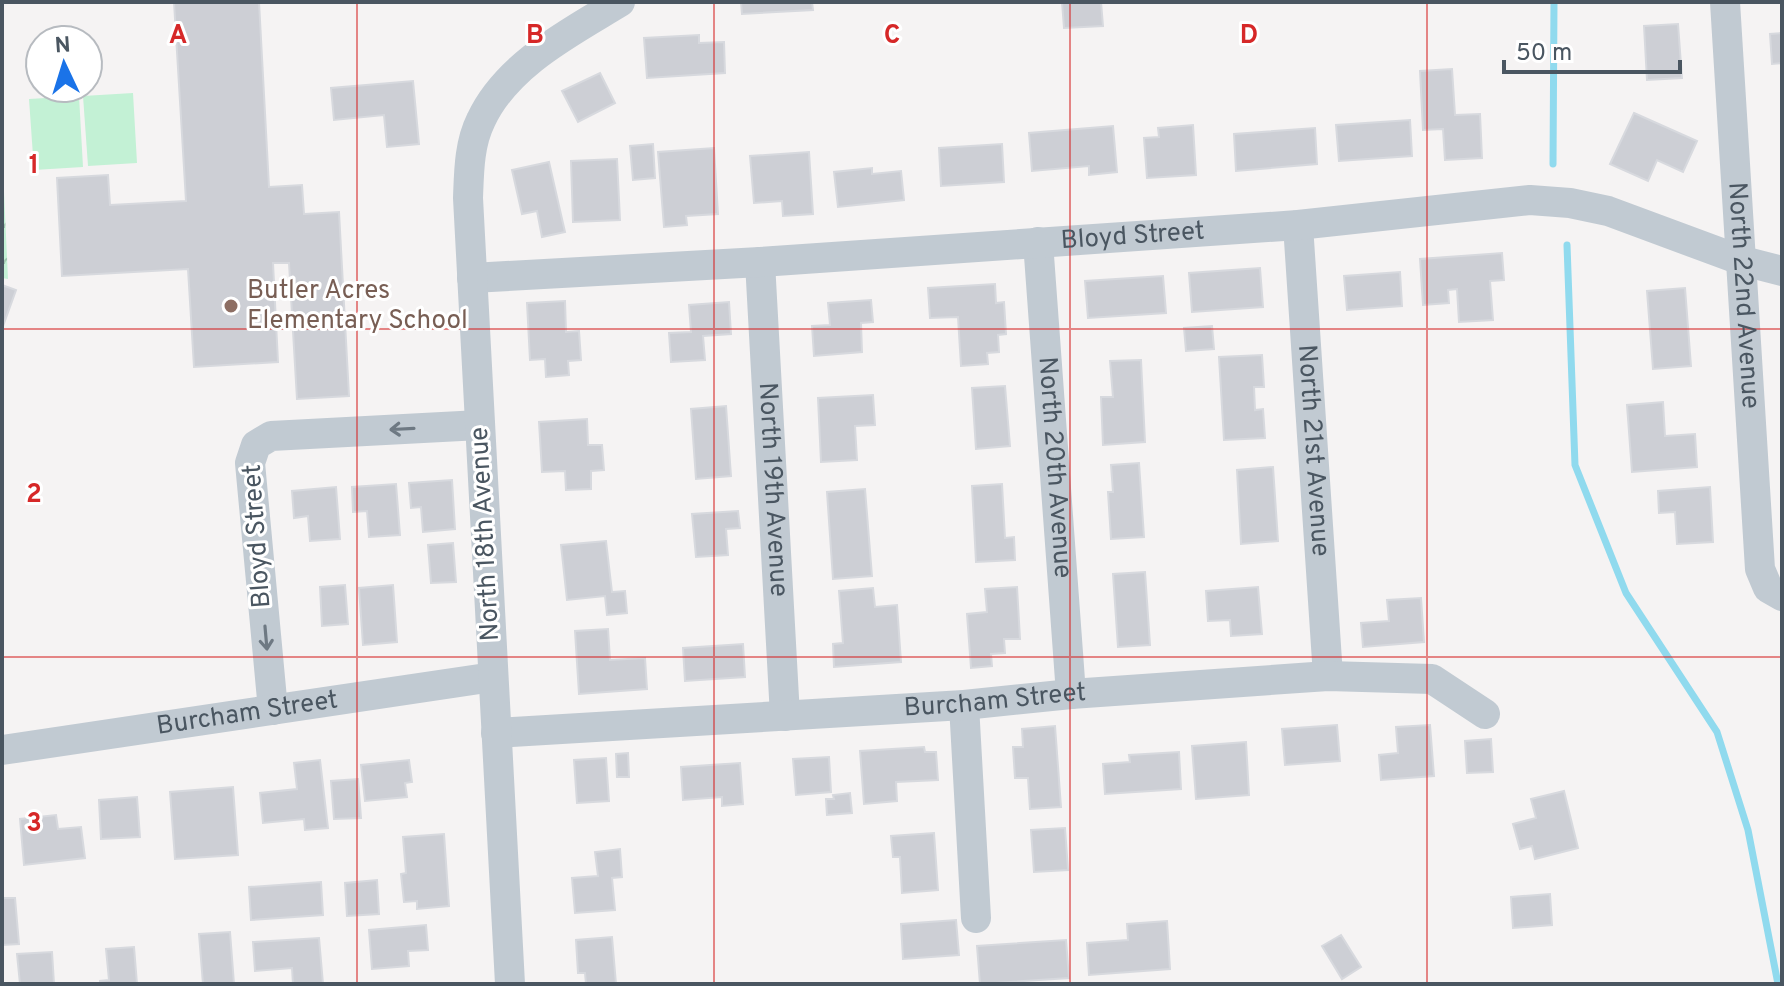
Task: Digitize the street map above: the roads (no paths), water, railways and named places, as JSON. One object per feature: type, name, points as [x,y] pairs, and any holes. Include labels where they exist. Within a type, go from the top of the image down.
[{"type":"street","name":"North 18th Avenue","points":[[510,984],[468,198],[470,159],[481,120],[501,91],[530,61],[620,2]]},
{"type":"street","name":"North 22nd Avenue","points":[[1725,2],[1760,569],[1775,592]]},
{"type":"street","name":"Bloyd Street","points":[[472,278],[760,262],[1298,225],[1530,200],[1570,203],[1608,211],[1743,261],[1782,271]]},
{"type":"street","name":"North 21st Avenue","points":[[1298,225],[1328,676]]},
{"type":"street","name":"North 20th Avenue","points":[[1038,242],[1071,694]]},
{"type":"street","name":"North 19th Avenue","points":[[760,262],[785,716]]},
{"type":"street","name":"Bloyd Street","points":[[273,710],[250,463],[256,445],[271,436],[480,425]]},
{"type":"street","name":"Burcham Street","points":[[496,733],[964,705],[1071,694],[1328,676],[1432,679],[1485,714]]},
{"type":"street","name":"Burcham Street","points":[[2,750],[493,677]]},
{"type":"street","points":[[964,705],[976,918]]},
{"type":"waterway","points":[[1553,164],[1554,2]]},
{"type":"waterway","points":[[1567,245],[1575,465],[1626,593],[1717,732],[1748,830],[1778,984]]},
{"type":"place","name":"Butler Acres Elementary School","points":[[231,306]]}]
